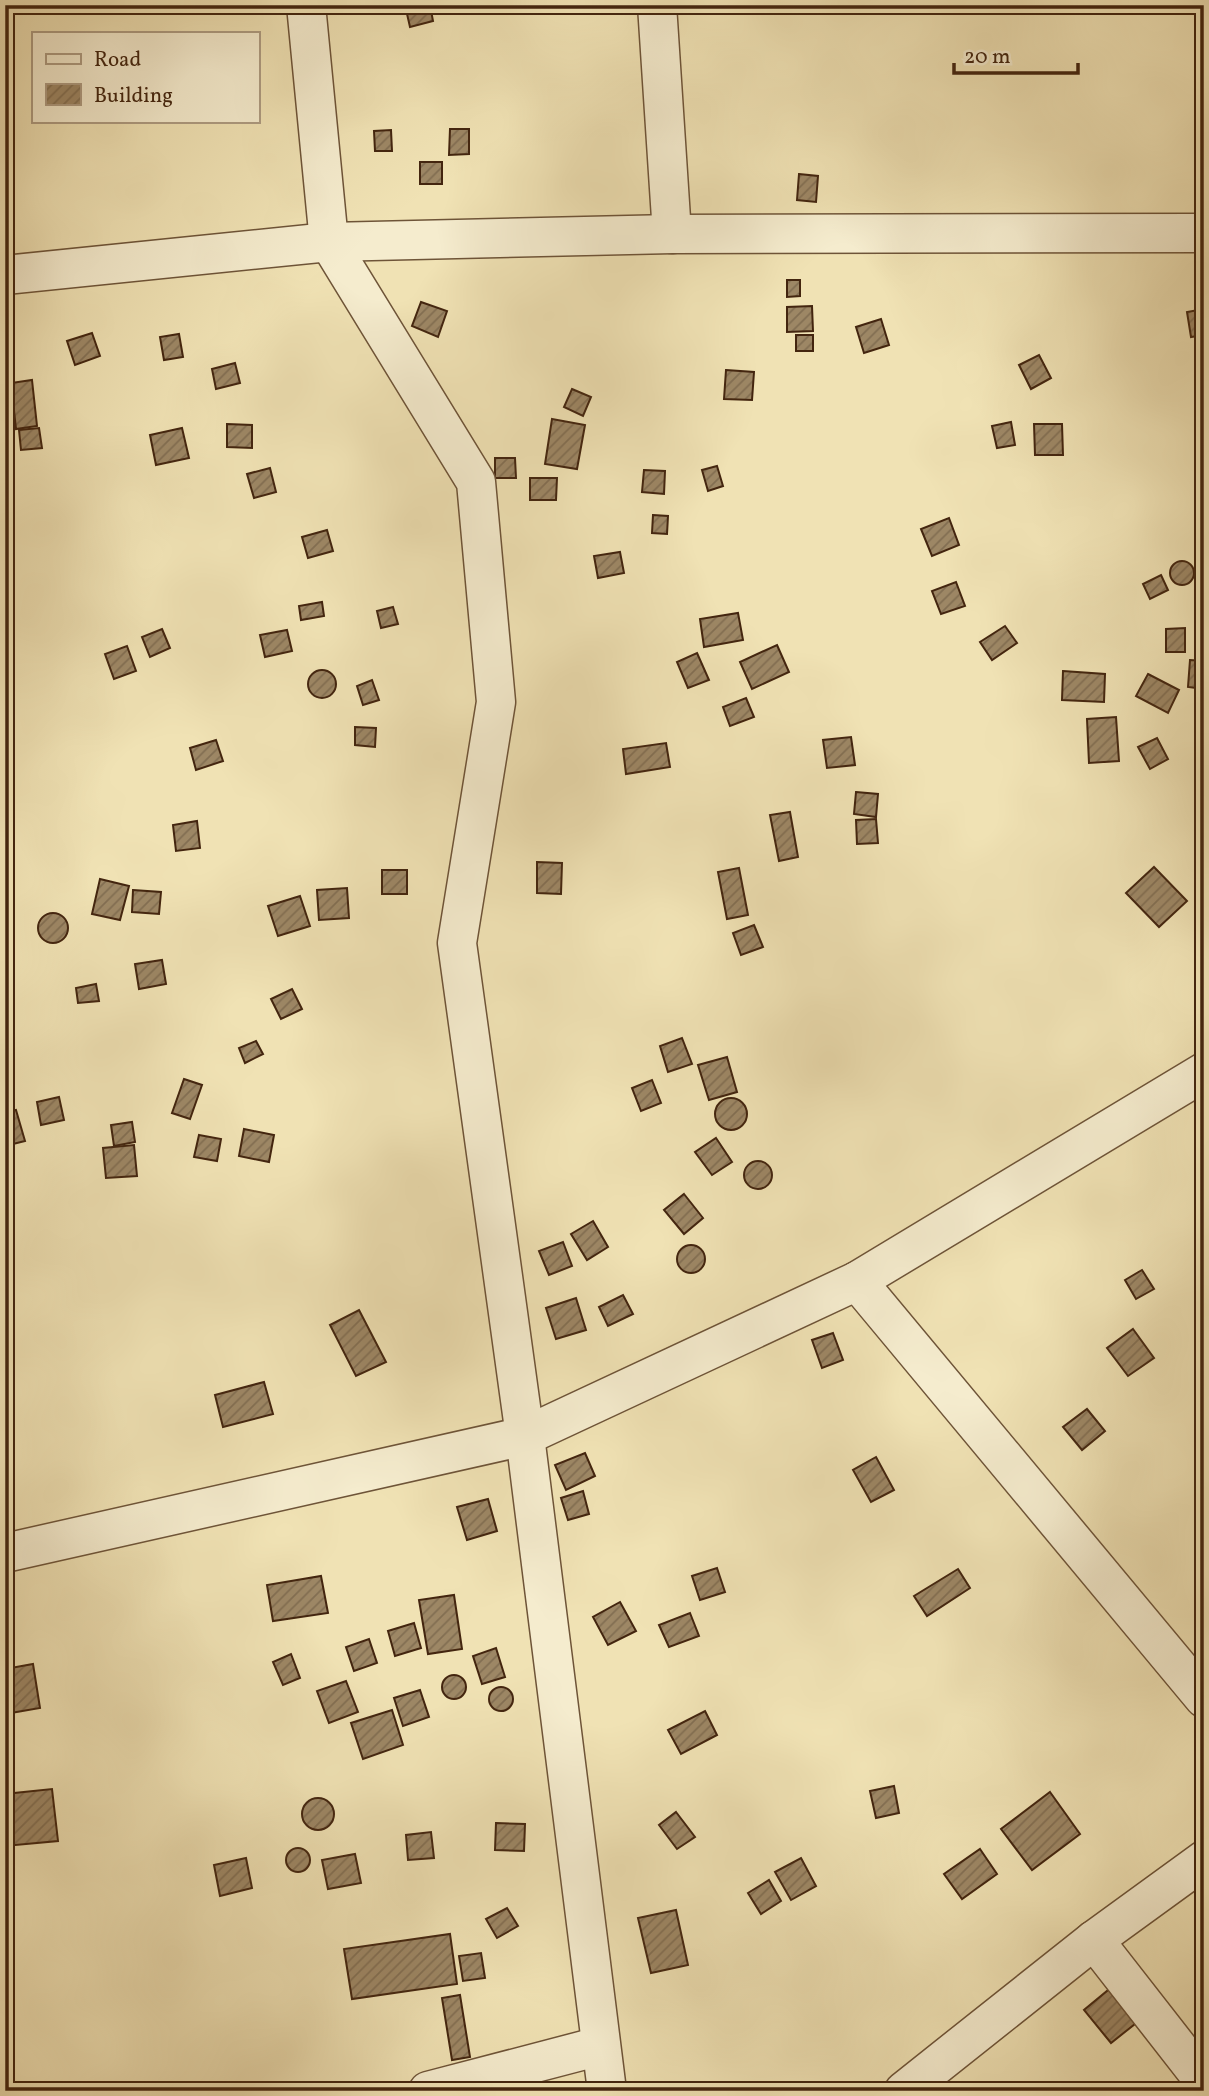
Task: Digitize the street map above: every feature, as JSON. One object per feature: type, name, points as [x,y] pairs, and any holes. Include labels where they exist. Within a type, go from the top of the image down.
[{"type":"street","points":[[306,5],[328,242],[476,482],[496,702],[457,943],[525,1436],[607,2091]]},
{"type":"street","points":[[657,5],[672,234]]},
{"type":"street","points":[[5,275],[328,242],[672,234],[1204,233]]},
{"type":"street","points":[[5,1553],[525,1436],[857,1281],[1204,1072]]},
{"type":"street","points":[[857,1281],[1204,1698]]},
{"type":"street","points":[[904,2091],[1094,1940],[1204,1860]]},
{"type":"street","points":[[1094,1940],[1204,2081]]},
{"type":"street","points":[[428,2091],[600,2046]]},
{"type":"building","points":[[405,5],[430,5],[433,21],[410,27]]},
{"type":"building","points":[[565,5],[599,5],[599,14],[565,14]]},
{"type":"building","points":[[450,129],[469,129],[469,154],[449,155]]},
{"type":"building","points":[[391,130],[392,151],[375,151],[374,131]]},
{"type":"building","points":[[420,162],[442,162],[442,184],[420,184]]},
{"type":"building","points":[[799,174],[818,176],[816,202],[797,200]]},
{"type":"building","points":[[787,280],[800,280],[800,296],[787,297]]},
{"type":"building","points":[[421,302],[447,311],[438,337],[412,326]]},
{"type":"building","points":[[812,306],[813,331],[787,332],[787,307]]},
{"type":"building","points":[[1204,309],[1204,335],[1191,337],[1187,312]]},
{"type":"building","points":[[881,319],[889,345],[864,353],[856,327]]},
{"type":"building","points":[[92,333],[100,356],[75,365],[67,341]]},
{"type":"building","points":[[179,334],[183,357],[164,360],[160,337]]},
{"type":"building","points":[[796,335],[813,335],[813,351],[796,351]]},
{"type":"building","points":[[1039,355],[1051,378],[1031,389],[1019,365]]},
{"type":"building","points":[[235,363],[240,383],[216,389],[212,369]]},
{"type":"building","points":[[726,370],[754,372],[752,400],[724,399]]},
{"type":"building","points":[[32,380],[37,426],[16,429],[11,383]]},
{"type":"building","points":[[572,389],[591,397],[583,416],[564,407]]},
{"type":"building","points":[[552,419],[585,425],[577,469],[545,464]]},
{"type":"building","points":[[1011,422],[1015,445],[997,448],[992,426]]},
{"type":"building","points":[[227,424],[252,425],[252,448],[227,447]]},
{"type":"building","points":[[1034,424],[1062,424],[1063,455],[1035,455]]},
{"type":"building","points":[[39,428],[42,448],[21,450],[19,430]]},
{"type":"building","points":[[182,428],[189,458],[156,465],[150,435]]},
{"type":"building","points":[[495,458],[515,458],[516,478],[495,478]]},
{"type":"building","points":[[717,466],[723,486],[708,491],[702,470]]},
{"type":"building","points":[[270,468],[276,492],[254,498],[247,474]]},
{"type":"building","points":[[644,470],[665,471],[664,494],[642,492]]},
{"type":"building","points":[[530,478],[557,478],[556,500],[530,500]]},
{"type":"building","points":[[653,515],[668,516],[667,534],[652,533]]},
{"type":"building","points":[[949,518],[959,545],[932,556],[921,529]]},
{"type":"building","points":[[327,530],[333,551],[308,558],[302,537]]},
{"type":"building","points":[[620,552],[624,573],[598,578],[594,556]]},
{"type":"building","points":[[1182,561],[1191,564],[1194,573],[1191,582],[1182,585],[1173,582],[1170,573],[1173,564]]},
{"type":"building","points":[[1161,575],[1168,590],[1150,599],[1143,584]]},
{"type":"building","points":[[956,582],[965,606],[941,614],[932,591]]},
{"type":"building","points":[[322,602],[324,616],[301,620],[299,606]]},
{"type":"building","points":[[393,607],[398,624],[381,628],[377,611]]},
{"type":"building","points":[[738,613],[743,640],[704,647],[700,619]]},
{"type":"building","points":[[1005,626],[1017,643],[992,660],[980,642]]},
{"type":"building","points":[[1185,628],[1185,652],[1166,652],[1166,629]]},
{"type":"building","points":[[162,629],[170,648],[150,657],[142,637]]},
{"type":"building","points":[[287,630],[292,651],[265,657],[260,635]]},
{"type":"building","points":[[777,645],[789,672],[752,689],[740,662]]},
{"type":"building","points":[[127,646],[136,671],[114,679],[105,654]]},
{"type":"building","points":[[697,653],[709,680],[688,688],[677,662]]},
{"type":"building","points":[[1190,660],[1204,661],[1204,689],[1188,687]]},
{"type":"building","points":[[322,670],[332,674],[336,684],[332,694],[322,698],[312,694],[308,684],[312,674]]},
{"type":"building","points":[[1063,671],[1105,674],[1104,702],[1062,700]]},
{"type":"building","points":[[1148,674],[1179,690],[1168,713],[1136,696]]},
{"type":"building","points":[[372,680],[379,700],[363,705],[357,686]]},
{"type":"building","points":[[746,698],[754,717],[730,726],[723,707]]},
{"type":"building","points":[[1116,717],[1119,761],[1089,763],[1087,719]]},
{"type":"building","points":[[355,727],[376,728],[375,747],[355,745]]},
{"type":"building","points":[[851,737],[855,765],[827,768],[823,740]]},
{"type":"building","points":[[1157,738],[1168,759],[1150,769],[1138,747]]},
{"type":"building","points":[[216,740],[223,761],[196,770],[190,748]]},
{"type":"building","points":[[666,743],[670,767],[626,774],[623,749]]},
{"type":"building","points":[[856,792],[878,794],[876,817],[854,814]]},
{"type":"building","points":[[790,812],[798,857],[779,861],[770,815]]},
{"type":"building","points":[[876,819],[878,843],[857,844],[856,820]]},
{"type":"building","points":[[197,821],[200,848],[176,851],[173,825]]},
{"type":"building","points":[[537,862],[562,863],[561,894],[537,893]]},
{"type":"building","points":[[1154,867],[1187,901],[1159,927],[1126,893]]},
{"type":"building","points":[[739,868],[748,915],[727,919],[718,872]]},
{"type":"building","points":[[382,870],[407,870],[407,894],[382,894]]},
{"type":"building","points":[[100,879],[129,886],[120,920],[92,914]]},
{"type":"building","points":[[347,888],[349,918],[319,920],[317,890]]},
{"type":"building","points":[[133,890],[161,892],[159,914],[132,912]]},
{"type":"building","points":[[300,896],[310,926],[278,936],[268,906]]},
{"type":"building","points":[[53,913],[64,917],[68,928],[64,939],[53,943],[42,939],[38,928],[42,917]]},
{"type":"building","points":[[754,925],[763,947],[741,955],[733,933]]},
{"type":"building","points":[[162,960],[166,984],[139,989],[135,964]]},
{"type":"building","points":[[96,984],[99,1001],[78,1003],[76,988]]},
{"type":"building","points":[[292,989],[302,1009],[281,1019],[271,999]]},
{"type":"building","points":[[682,1038],[692,1064],[668,1072],[660,1046]]},
{"type":"building","points":[[256,1041],[263,1054],[245,1063],[239,1048]]},
{"type":"building","points":[[727,1057],[737,1092],[709,1100],[698,1065]]},
{"type":"building","points":[[184,1079],[202,1085],[190,1119],[172,1113]]},
{"type":"building","points":[[652,1080],[661,1103],[641,1111],[632,1088]]},
{"type":"building","points":[[59,1097],[64,1120],[41,1125],[37,1102]]},
{"type":"building","points":[[731,1098],[742,1103],[747,1114],[742,1125],[731,1130],[720,1125],[715,1114],[720,1103]]},
{"type":"building","points":[[16,1110],[25,1141],[5,1146],[5,1112]]},
{"type":"building","points":[[132,1122],[135,1142],[114,1146],[111,1125]]},
{"type":"building","points":[[244,1129],[274,1135],[269,1162],[239,1156]]},
{"type":"building","points":[[199,1135],[221,1139],[217,1161],[194,1157]]},
{"type":"building","points":[[716,1138],[732,1162],[712,1175],[695,1152]]},
{"type":"building","points":[[134,1145],[137,1176],[106,1178],[103,1148]]},
{"type":"building","points":[[758,1161],[768,1165],[772,1175],[768,1185],[758,1189],[748,1185],[744,1175],[748,1165]]},
{"type":"building","points":[[684,1194],[703,1218],[684,1234],[664,1210]]},
{"type":"building","points":[[593,1221],[608,1247],[587,1260],[571,1234]]},
{"type":"building","points":[[563,1242],[572,1266],[549,1275],[539,1251]]},
{"type":"building","points":[[691,1245],[701,1249],[705,1259],[701,1269],[691,1273],[681,1269],[677,1259],[681,1249]]},
{"type":"building","points":[[1142,1270],[1154,1289],[1136,1299],[1125,1280]]},
{"type":"building","points":[[623,1295],[633,1314],[608,1326],[599,1307]]},
{"type":"building","points":[[576,1298],[586,1330],[556,1339],[546,1308]]},
{"type":"building","points":[[359,1310],[386,1362],[356,1376],[330,1325]]},
{"type":"building","points":[[1133,1329],[1154,1358],[1128,1376],[1107,1348]]},
{"type":"building","points":[[833,1333],[843,1360],[822,1368],[812,1340]]},
{"type":"building","points":[[264,1382],[273,1414],[223,1427],[215,1395]]},
{"type":"building","points":[[1087,1409],[1105,1431],[1082,1450],[1063,1427]]},
{"type":"building","points":[[585,1453],[595,1476],[566,1490],[555,1465]]},
{"type":"building","points":[[876,1457],[894,1490],[871,1502],[853,1470]]},
{"type":"building","points":[[583,1491],[589,1514],[568,1520],[561,1498]]},
{"type":"building","points":[[488,1499],[497,1531],[467,1540],[457,1507]]},
{"type":"building","points":[[717,1568],[725,1592],[700,1600],[692,1576]]},
{"type":"building","points":[[958,1569],[970,1588],[927,1616],[914,1596]]},
{"type":"building","points":[[321,1576],[328,1613],[273,1621],[267,1585]]},
{"type":"building","points":[[454,1595],[462,1649],[428,1654],[419,1600]]},
{"type":"building","points":[[620,1602],[636,1631],[608,1645],[593,1617]]},
{"type":"building","points":[[690,1613],[699,1636],[669,1647],[659,1625]]},
{"type":"building","points":[[414,1623],[421,1648],[395,1656],[388,1631]]},
{"type":"building","points":[[369,1639],[377,1663],[354,1671],[346,1647]]},
{"type":"building","points":[[496,1648],[505,1677],[482,1684],[473,1656]]},
{"type":"building","points":[[291,1654],[300,1678],[283,1685],[273,1662]]},
{"type":"building","points":[[33,1664],[40,1708],[5,1714],[5,1669]]},
{"type":"building","points":[[454,1675],[463,1678],[466,1687],[463,1696],[454,1699],[445,1696],[442,1687],[445,1678]]},
{"type":"building","points":[[346,1681],[358,1712],[329,1723],[317,1691]]},
{"type":"building","points":[[501,1687],[510,1690],[513,1699],[510,1708],[501,1711],[492,1708],[489,1699],[492,1690]]},
{"type":"building","points":[[420,1690],[429,1717],[403,1726],[394,1698]]},
{"type":"building","points":[[392,1710],[403,1745],[363,1759],[351,1723]]},
{"type":"building","points":[[705,1711],[717,1735],[681,1754],[668,1730]]},
{"type":"building","points":[[894,1786],[899,1813],[876,1818],[870,1791]]},
{"type":"building","points":[[52,1789],[58,1841],[5,1846],[5,1794]]},
{"type":"building","points":[[1050,1792],[1080,1834],[1032,1870],[1001,1829]]},
{"type":"building","points":[[318,1798],[329,1803],[334,1814],[329,1825],[318,1830],[307,1825],[302,1814],[307,1803]]},
{"type":"building","points":[[676,1812],[695,1837],[677,1849],[659,1825]]},
{"type":"building","points":[[496,1823],[525,1824],[524,1851],[495,1850]]},
{"type":"building","points":[[431,1832],[434,1858],[408,1860],[406,1835]]},
{"type":"building","points":[[298,1848],[307,1851],[310,1860],[307,1869],[298,1872],[289,1869],[286,1860],[289,1851]]},
{"type":"building","points":[[980,1849],[997,1874],[962,1899],[944,1874]]},
{"type":"building","points":[[355,1854],[361,1883],[328,1889],[322,1860]]},
{"type":"building","points":[[246,1858],[252,1888],[220,1896],[214,1865]]},
{"type":"building","points":[[801,1858],[816,1886],[791,1900],[775,1872]]},
{"type":"building","points":[[769,1880],[781,1901],[761,1914],[748,1893]]},
{"type":"building","points":[[507,1908],[518,1926],[497,1938],[486,1919]]},
{"type":"building","points":[[676,1910],[688,1965],[651,1973],[638,1918]]},
{"type":"building","points":[[450,1934],[457,1984],[352,1999],[344,1949]]},
{"type":"building","points":[[481,1953],[485,1978],[463,1981],[459,1956]]},
{"type":"building","points":[[1113,1986],[1140,2020],[1111,2043],[1084,2010]]},
{"type":"building","points":[[460,1995],[470,2057],[452,2060],[442,1998]]}]
